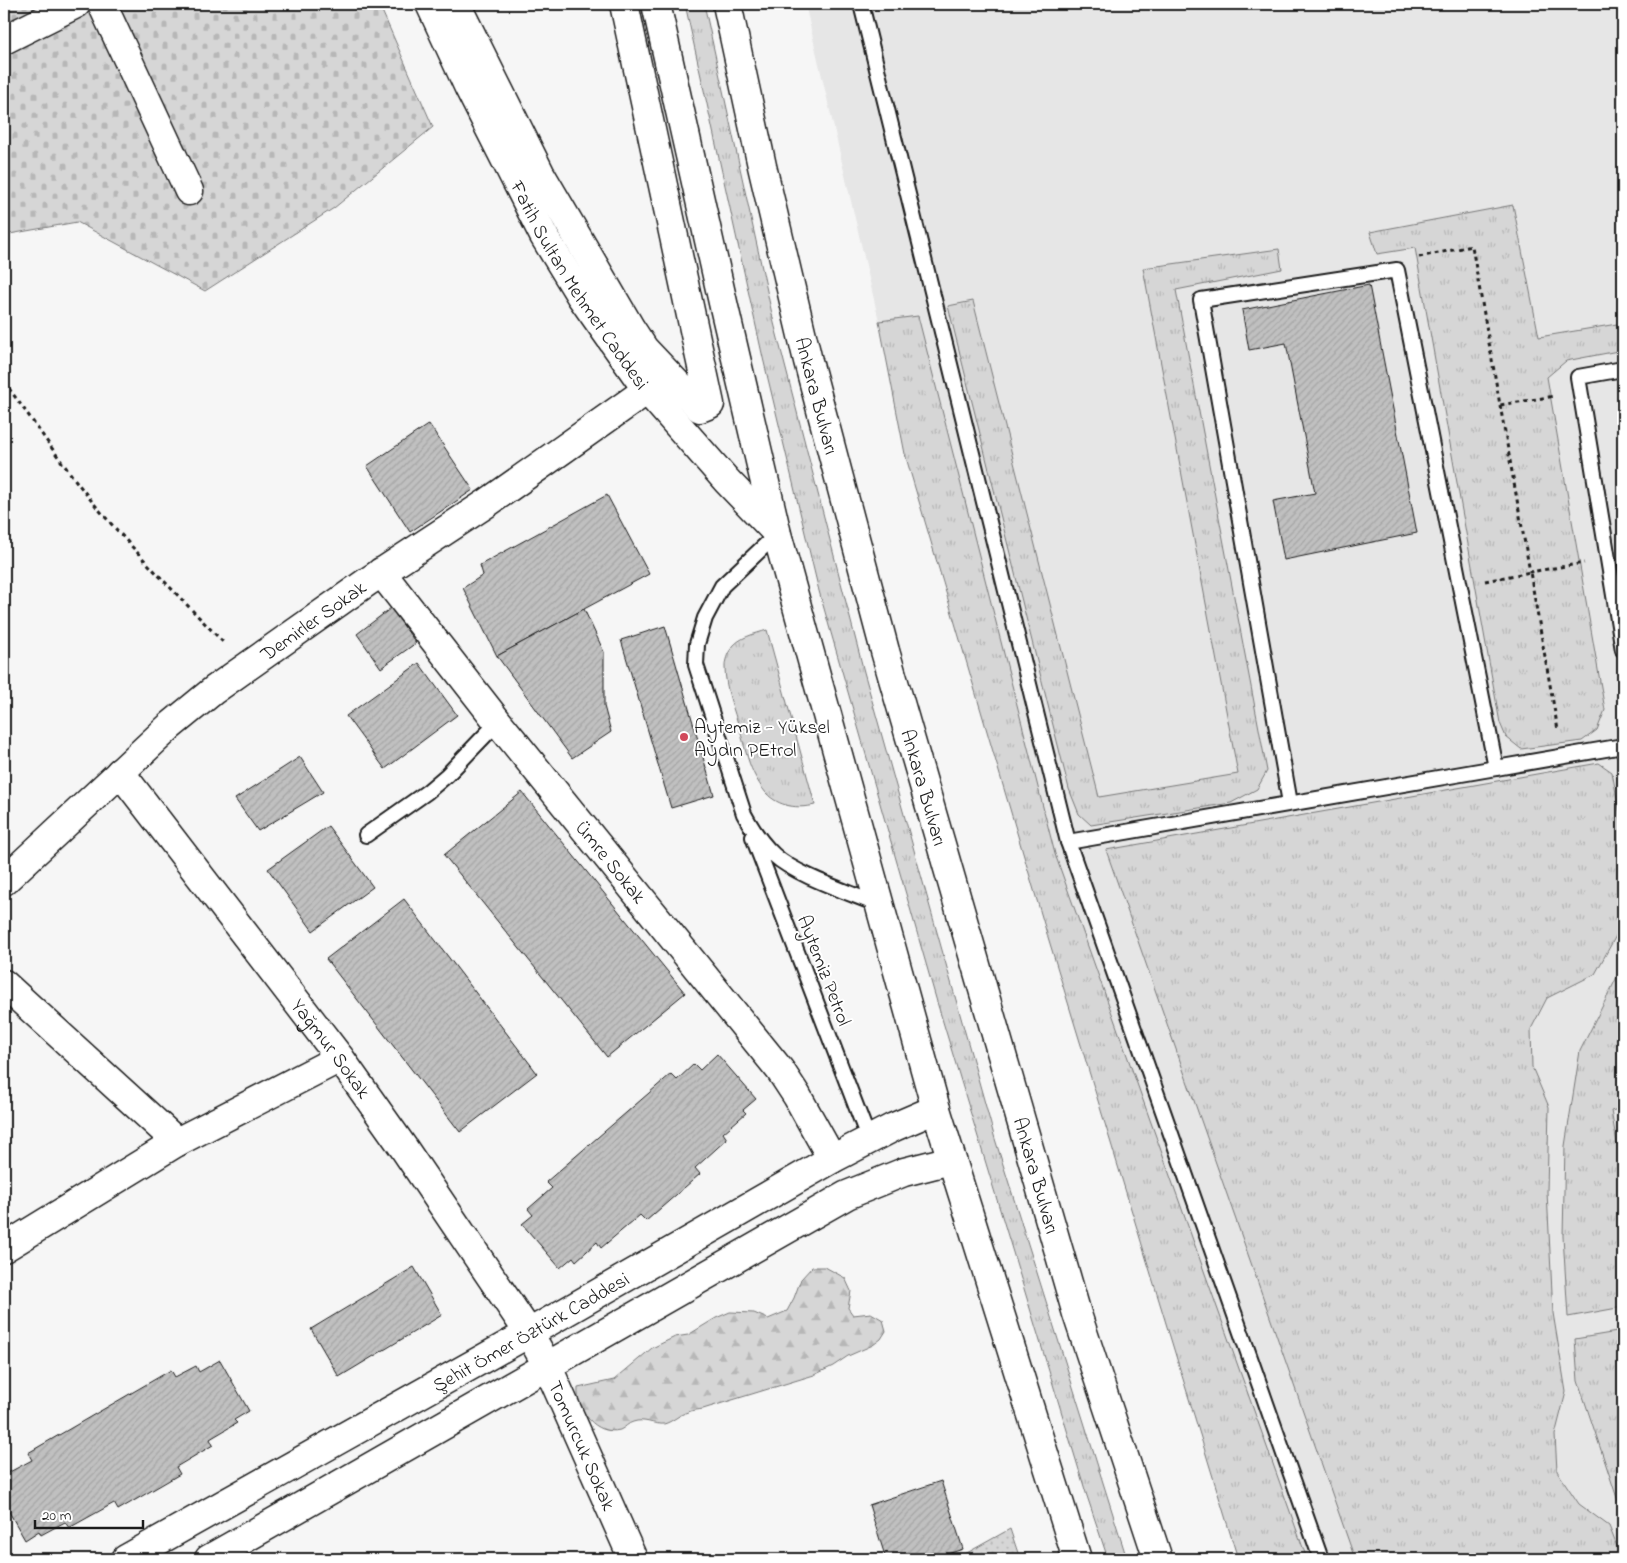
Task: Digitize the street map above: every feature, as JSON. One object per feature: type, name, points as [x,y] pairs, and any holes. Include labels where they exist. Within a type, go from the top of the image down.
[{"type":"street","points":[[4,40],[76,4]]},
{"type":"street","points":[[102,4],[190,192]]},
{"type":"street","name":"Fatih Sultan Mehmet Caddesi","points":[[430,4],[469,88],[544,236],[580,295],[647,390],[727,481],[777,534]]},
{"type":"street","points":[[456,4],[540,173],[630,330],[644,349],[700,408],[710,404],[624,4]]},
{"type":"street","points":[[656,4],[777,534],[936,1109],[1077,1559]]},
{"type":"street","name":"Ankara Bulvarı","points":[[727,4],[762,166],[806,351],[885,650],[1077,1314],[1158,1559]]},
{"type":"street","name":"Demirler Sokak","points":[[4,881],[170,726],[214,690],[381,572],[487,503],[647,390]]},
{"type":"street","name":"Ümre Sokak","points":[[381,572],[498,722],[780,1070],[797,1096],[832,1159]]},
{"type":"street","name":"Yağmur Sokak","points":[[120,772],[340,1058],[409,1155],[528,1333]]},
{"type":"street","points":[[4,984],[177,1142]]},
{"type":"street","points":[[4,1248],[177,1142],[340,1058]]},
{"type":"street","name":"Şehit Ömer Öztürk Caddesi","points":[[126,1559],[528,1333],[832,1159],[868,1140],[936,1109]]},
{"type":"street","name":"Şehit Ömer Öztürk Caddesi","points":[[209,1559],[846,1195],[904,1172],[951,1160]]},
{"type":"street","name":"Tomurcuk Sokak","points":[[528,1333],[548,1367],[633,1559]]},
{"type":"lane","points":[[861,4],[1068,842],[1321,1559]]},
{"type":"lane","points":[[1290,803],[1201,300],[1397,270],[1496,768]]},
{"type":"lane","points":[[1623,369],[1578,377],[1623,650]]},
{"type":"lane","name":"Aytemiz Petrol","points":[[777,534],[722,586],[705,618],[698,644],[696,665],[744,814],[868,1140]]},
{"type":"lane","points":[[366,835],[448,775],[498,722]]},
{"type":"lane","points":[[1068,842],[1623,746]]},
{"type":"lane","name":"Aytemiz Petrol","points":[[744,814],[754,833],[775,856],[802,872],[880,905]]},
{"type":"path","points":[[1397,270],[1415,257],[1472,246],[1562,756]]},
{"type":"path","points":[[4,382],[67,471],[107,519],[246,667]]},
{"type":"path","points":[[1500,405],[1580,392]]},
{"type":"path","points":[[1460,586],[1608,559]]},
{"type":"shaded area","points":[[805,4],[1623,4],[1623,1559],[1238,1559],[1044,924],[905,454],[879,321]]},
{"type":"green space","points":[[4,4],[379,4],[433,127],[334,208],[205,291],[77,222],[4,235]]},
{"type":"green space","points":[[685,4],[704,4],[774,323],[864,672],[995,1139],[1127,1559],[1108,1559],[1086,1493],[937,1002],[819,591],[763,358]]},
{"type":"green space","points":[[1513,205],[1539,337],[1623,323],[1623,350],[1566,361],[1547,377],[1605,710],[1597,730],[1582,741],[1521,749],[1506,737],[1500,723],[1415,248],[1377,254],[1370,232]]},
{"type":"green space","points":[[1279,249],[1282,269],[1176,290],[1267,771],[1257,789],[1231,803],[1091,825],[1079,814],[1069,789],[948,306],[973,301],[1099,797],[1238,774],[1143,268]]},
{"type":"green space","points":[[918,316],[1055,854],[1307,1559],[1238,1559],[1044,924],[905,454],[879,321]]},
{"type":"green space","points":[[767,630],[815,805],[789,806],[771,798],[766,793],[756,779],[749,763],[730,699],[725,667],[728,653],[742,639]]},
{"type":"green space","points":[[1599,763],[1612,772],[1623,830],[1623,923],[1595,974],[1547,998],[1531,1029],[1532,1067],[1549,1107],[1547,1192],[1553,1313],[1566,1392],[1555,1435],[1557,1471],[1579,1504],[1609,1526],[1622,1559],[1355,1559],[1106,850]]},
{"type":"green space","points":[[1623,965],[1623,1108],[1611,1111],[1623,1175],[1623,1307],[1568,1317],[1563,1236],[1565,1146],[1580,1051]]},
{"type":"green space","points":[[812,1267],[825,1267],[845,1278],[851,1291],[848,1308],[853,1315],[871,1313],[883,1320],[886,1331],[881,1339],[814,1375],[703,1409],[690,1411],[664,1424],[637,1421],[630,1423],[620,1430],[611,1431],[596,1425],[584,1413],[580,1405],[578,1388],[614,1380],[652,1348],[675,1337],[688,1335],[730,1312],[754,1313],[768,1319],[787,1311],[801,1279]]},
{"type":"green space","points":[[1623,1331],[1623,1516],[1578,1381],[1575,1339]]},
{"type":"green space","points":[[1010,1529],[1020,1559],[956,1559]]},
{"type":"building","points":[[1369,285],[1417,533],[1284,560],[1273,501],[1315,493],[1286,343],[1249,350],[1242,310]]},
{"type":"building","points":[[429,424],[473,490],[410,532],[367,466]]},
{"type":"building","points":[[607,495],[649,574],[497,656],[463,588],[483,575],[480,565]]},
{"type":"building","points":[[391,608],[416,643],[381,668],[357,634]]},
{"type":"building","points":[[584,609],[604,652],[604,706],[611,732],[572,758],[497,656]]},
{"type":"building","points":[[665,626],[714,795],[671,808],[621,640]]},
{"type":"building","points":[[419,663],[457,715],[385,769],[346,716]]},
{"type":"building","points":[[300,757],[323,792],[258,831],[235,799]]},
{"type":"building","points":[[522,792],[685,993],[607,1057],[444,855]]},
{"type":"building","points":[[328,826],[373,887],[313,931],[268,869]]},
{"type":"building","points":[[404,899],[537,1073],[460,1132],[326,959]]},
{"type":"building","points":[[717,1054],[756,1099],[743,1110],[746,1113],[723,1133],[727,1139],[695,1168],[700,1174],[646,1221],[640,1215],[601,1248],[597,1242],[576,1261],[573,1257],[560,1268],[522,1224],[533,1215],[528,1209],[552,1188],[546,1182],[671,1074],[677,1080],[694,1064],[700,1070]]},
{"type":"building","points":[[414,1267],[442,1315],[339,1377],[311,1329]]},
{"type":"building","points":[[220,1360],[249,1411],[234,1420],[237,1423],[210,1439],[213,1445],[176,1467],[180,1474],[118,1510],[114,1503],[69,1528],[65,1522],[41,1535],[39,1531],[25,1540],[4,1503],[4,1484],[8,1482],[4,1475],[32,1460],[28,1453],[171,1370],[175,1377],[196,1366],[199,1372]]},
{"type":"building","points":[[941,1481],[963,1549],[932,1559],[886,1559],[869,1505]]},
{"type":"place","name":"Aytemiz - Yüksel Aydın PEtrol","points":[[684,737]]}]
